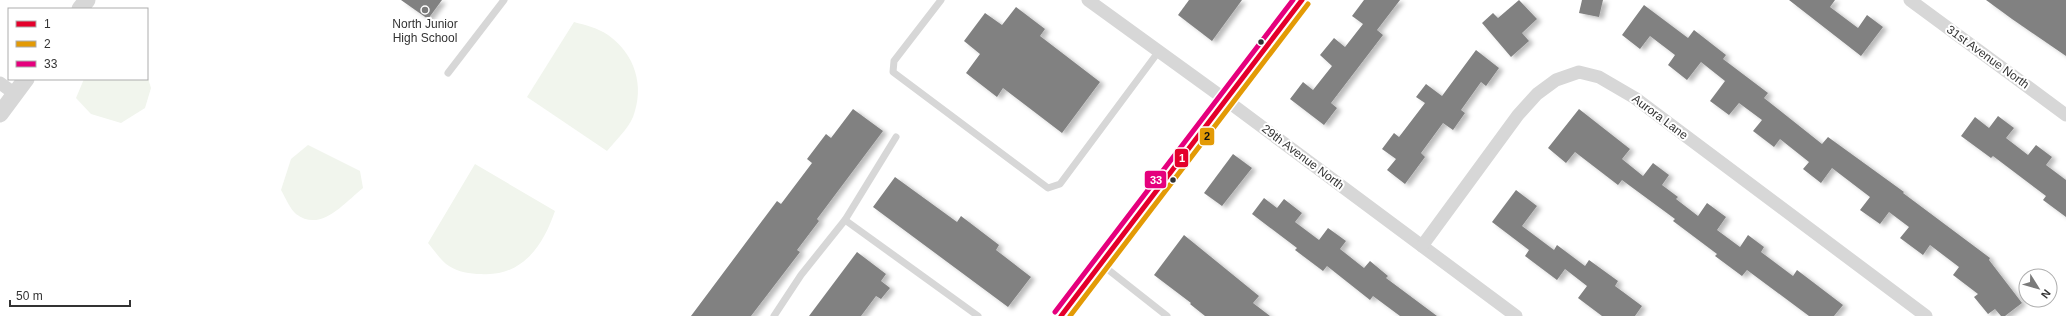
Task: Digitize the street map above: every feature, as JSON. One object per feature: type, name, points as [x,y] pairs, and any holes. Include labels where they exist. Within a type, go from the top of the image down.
[{"type":"street","name":"29th Avenue North","points":[[1088,0],[1226,100],[1516,316]]},
{"type":"street","points":[[1061,316],[1302,0]]},
{"type":"street","name":"31st Avenue North","points":[[1910,0],[2066,115]]},
{"type":"street","name":"Aurora Lane","points":[[1422,246],[1518,115],[1537,94],[1556,80],[1579,72],[1599,77],[1618,86],[1926,316]]},
{"type":"street","points":[[0,114],[25,80]]},
{"type":"street","points":[[0,83],[15,94]]},
{"type":"lane","points":[[448,73],[504,0]]},
{"type":"lane","points":[[941,0],[894,61],[894,72],[1048,188],[1060,184],[1159,51]]},
{"type":"lane","points":[[774,316],[801,275],[845,220],[896,137]]},
{"type":"lane","points":[[845,220],[978,316]]},
{"type":"lane","points":[[1101,264],[1167,316]]},
{"type":"shaded area","points":[[574,22],[596,29],[608,35],[625,51],[635,72],[638,94],[633,117],[625,130],[607,151],[527,97]]},
{"type":"shaded area","points":[[148,78],[151,88],[145,108],[121,123],[91,114],[76,98],[84,80],[148,80]]},
{"type":"shaded area","points":[[308,145],[360,171],[363,188],[332,214],[314,220],[305,219],[296,214],[281,190],[291,159]]},
{"type":"shaded area","points":[[475,164],[555,211],[544,236],[529,257],[519,265],[495,274],[473,274],[456,270],[443,261],[428,243]]},
{"type":"building","name":"North Junior High School","points":[[401,0],[442,0],[428,19]]},
{"type":"building","points":[[1189,0],[1242,0],[1212,41],[1178,15]]},
{"type":"building","points":[[1364,0],[1400,0],[1377,30],[1383,35],[1331,103],[1337,108],[1324,125],[1290,99],[1303,82],[1313,90],[1332,66],[1320,55],[1334,38],[1345,47],[1363,24],[1352,16]]},
{"type":"building","points":[[1519,0],[1537,19],[1522,33],[1529,41],[1511,57],[1482,23],[1493,13],[1498,18]]},
{"type":"building","points":[[1582,0],[1603,0],[1599,17],[1579,13]]},
{"type":"building","points":[[1789,0],[1835,0],[1830,7],[1858,28],[1867,15],[1883,27],[1861,56]]},
{"type":"building","points":[[1986,0],[2066,0],[2066,56],[2012,19]]},
{"type":"building","points":[[1644,5],[1688,38],[1694,30],[1726,55],[1723,59],[1768,93],[1764,98],[1822,144],[1828,137],[1904,192],[1903,193],[1990,258],[1989,260],[2018,298],[2018,306],[2005,316],[2001,316],[1995,309],[1988,314],[1974,297],[1978,294],[1953,275],[1959,267],[1930,245],[1923,255],[1900,238],[1909,227],[1889,212],[1880,224],[1860,210],[1870,197],[1832,168],[1821,183],[1803,169],[1809,162],[1780,139],[1774,147],[1753,131],[1762,120],[1739,103],[1729,115],[1710,101],[1725,81],[1701,62],[1687,80],[1668,65],[1675,55],[1650,36],[1640,49],[1622,35]]},
{"type":"building","points":[[1016,7],[1045,29],[1040,36],[1100,82],[1062,133],[1003,88],[997,97],[966,73],[980,54],[964,41],[985,13],[1002,25]]},
{"type":"building","points":[[1476,50],[1499,68],[1486,86],[1481,82],[1461,110],[1465,113],[1453,130],[1443,123],[1421,153],[1425,157],[1405,184],[1387,170],[1396,159],[1382,149],[1394,133],[1399,137],[1425,103],[1416,97],[1426,84],[1442,96]]},
{"type":"building","points":[[853,109],[883,131],[817,219],[819,221],[797,250],[800,252],[751,316],[691,316],[777,201],[781,204],[812,163],[807,159],[826,134],[831,138]]},
{"type":"building","points":[[1579,109],[1630,149],[1622,159],[1643,176],[1653,163],[1669,175],[1662,185],[1678,197],[1676,199],[1698,216],[1707,203],[1726,217],[1717,230],[1740,247],[1748,235],[1764,247],[1761,252],[1793,276],[1797,270],[1843,305],[1834,316],[1809,316],[1747,270],[1742,276],[1715,256],[1717,254],[1673,221],[1675,219],[1622,180],[1618,185],[1575,152],[1566,163],[1548,148]]},
{"type":"building","points":[[1998,116],[2014,128],[2006,138],[2028,155],[2036,145],[2052,157],[2046,165],[2066,180],[2066,217],[2043,200],[2046,196],[1993,156],[1991,158],[1961,136],[1975,117],[1989,128]]},
{"type":"building","points":[[1233,154],[1252,168],[1222,206],[1204,193]]},
{"type":"building","points":[[895,177],[957,222],[961,216],[999,245],[996,250],[1031,277],[1008,307],[873,207]]},
{"type":"building","points":[[1516,190],[1537,206],[1522,226],[1554,250],[1557,245],[1585,266],[1589,260],[1618,281],[1615,286],[1642,306],[1635,316],[1602,316],[1578,298],[1587,286],[1565,269],[1557,280],[1525,256],[1529,250],[1492,222]]},
{"type":"building","points":[[1264,198],[1277,208],[1284,199],[1302,213],[1295,222],[1319,240],[1328,228],[1346,241],[1340,249],[1364,268],[1370,261],[1388,276],[1386,278],[1437,316],[1400,316],[1373,296],[1370,300],[1327,266],[1323,271],[1295,250],[1297,248],[1252,214]]},
{"type":"building","points":[[1184,235],[1259,296],[1253,303],[1270,316],[1205,316],[1190,304],[1191,303],[1154,275]]},
{"type":"building","points":[[857,252],[886,274],[881,281],[890,288],[881,299],[876,296],[861,316],[809,316]]},
{"type":"transit line","name":"33","points":[[1055,312],[1293,0]]},
{"type":"transit line","name":"1","points":[[1061,316],[1302,0]]},
{"type":"transit line","name":"2","points":[[1070,316],[1308,4]]},
{"type":"place","name":"North Junior High School","points":[[425,10]]}]
